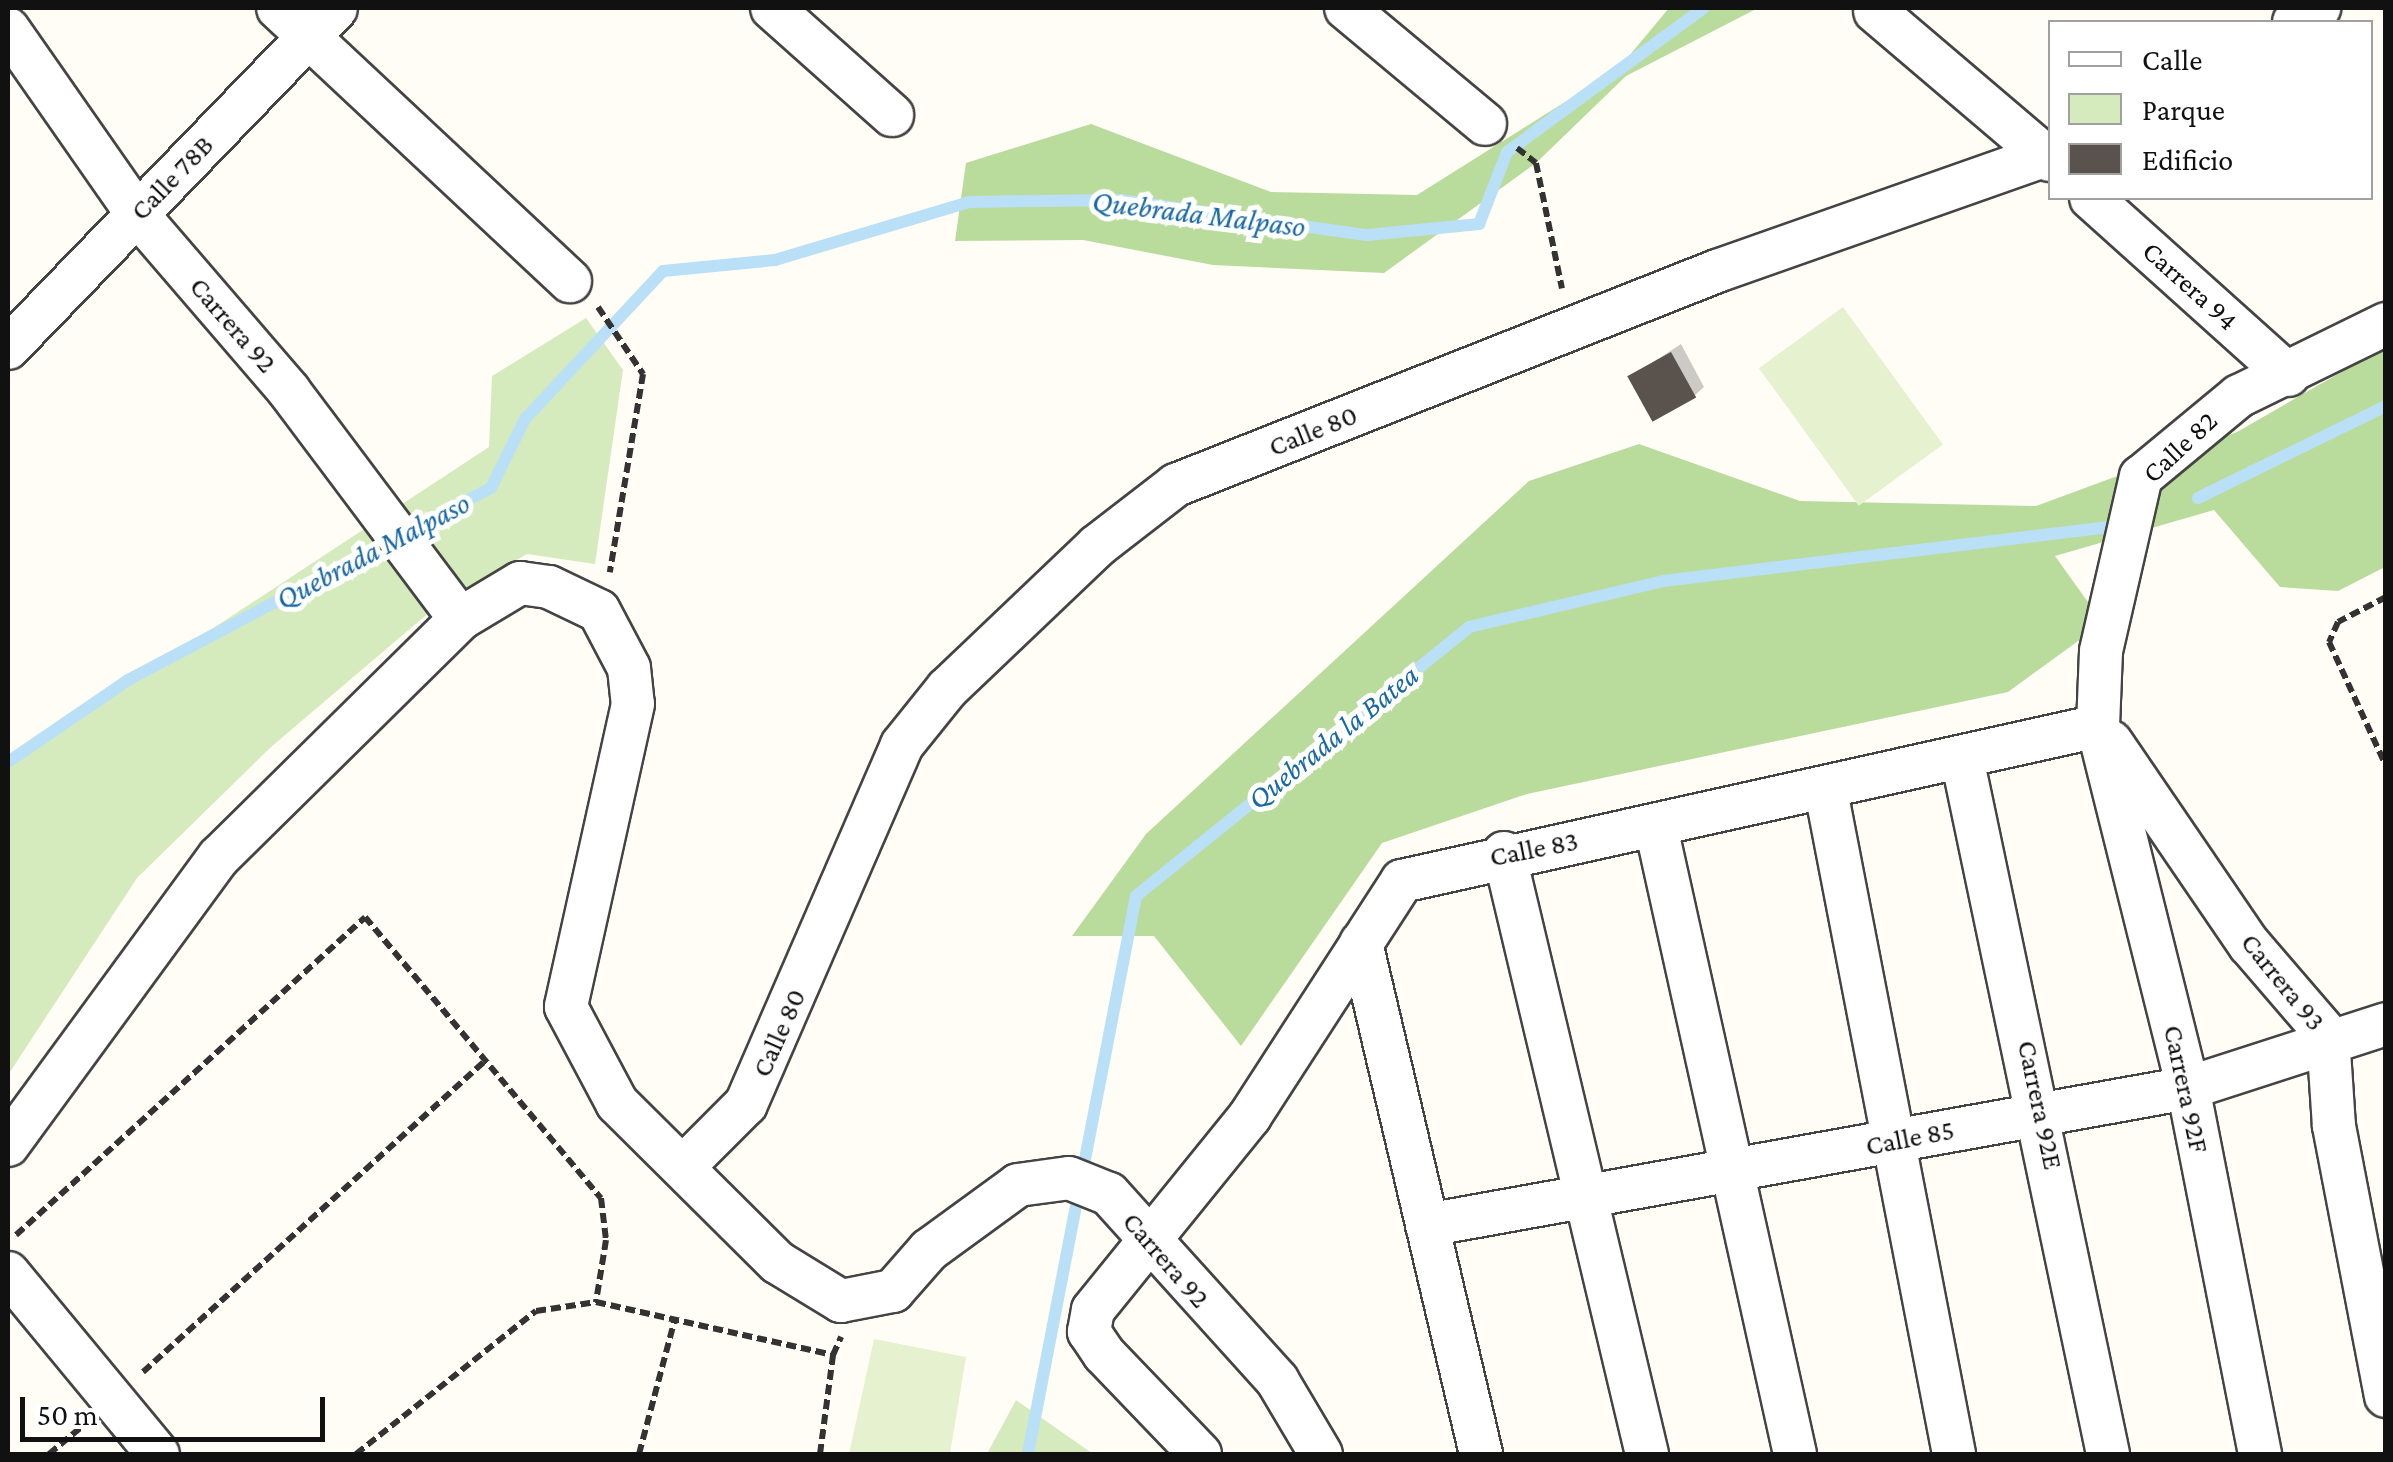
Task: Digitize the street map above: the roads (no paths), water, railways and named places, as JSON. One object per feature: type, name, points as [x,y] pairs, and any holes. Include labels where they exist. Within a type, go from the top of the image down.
[{"type":"street","points":[[772,8],[892,115]]},
{"type":"street","points":[[1346,8],[1485,124]]},
{"type":"street","points":[[1875,10],[2048,156]]},
{"type":"street","points":[[308,17],[570,281]]},
{"type":"street","name":"Calle 78B","points":[[8,348],[137,214],[308,17]]},
{"type":"street","name":"Carrera 92","points":[[8,29],[137,214],[289,391],[449,603]]},
{"type":"street","name":"Calle 80","points":[[685,1165],[746,1104],[902,745],[948,689],[1097,546],[1176,485],[1571,328],[2048,157]]},
{"type":"street","name":"Carrera 94","points":[[2094,200],[2288,375]]},
{"type":"street","name":"Calle 82","points":[[2098,726],[2101,651],[2141,478],[2198,423],[2386,324]]},
{"type":"street","points":[[8,1145],[219,857],[449,603],[520,583],[599,611],[629,668],[633,704],[566,1007],[616,1103],[685,1165]]},
{"type":"street","name":"Calle 83","points":[[1200,1454],[1088,1332],[1145,1238],[1250,1116],[1402,880],[1504,853],[1656,827],[1826,791],[2098,726]]},
{"type":"street","name":"Carrera 93","points":[[2098,726],[2249,944],[2328,1036],[2334,1126],[2386,1396]]},
{"type":"street","name":"Carrera 92F","points":[[2098,726],[2188,1088],[2260,1454]]},
{"type":"street","name":"Carrera 92E","points":[[1962,758],[2043,1114],[2108,1454]]},
{"type":"street","points":[[1826,791],[1954,1454]]},
{"type":"street","points":[[1656,827],[1730,1176],[1795,1454]]},
{"type":"street","points":[[1504,853],[1647,1454]]},
{"type":"street","points":[[1361,943],[1480,1454]]},
{"type":"street","name":"Calle 85","points":[[1427,1225],[1730,1176],[1892,1141],[2188,1088],[2328,1036],[2386,1024]]},
{"type":"street","name":"Carrera 92","points":[[685,1165],[817,1295],[858,1302],[894,1291],[929,1250],[1018,1185],[1069,1178],[1109,1194],[1276,1380],[1321,1454]]},
{"type":"street","points":[[8,1273],[158,1454]]},
{"type":"waterway","name":"Quebrada Malpaso","points":[[8,762],[128,680],[491,488],[525,419],[663,271],[775,260],[969,202],[1120,200],[1367,235],[1479,224],[1507,152],[1704,8]]},
{"type":"waterway","name":"Quebrada la Batea","points":[[2198,498],[2386,406]]},
{"type":"waterway","name":"Quebrada la Batea","points":[[1028,1454],[1136,896],[1469,627],[1663,581],[2109,527]]}]
